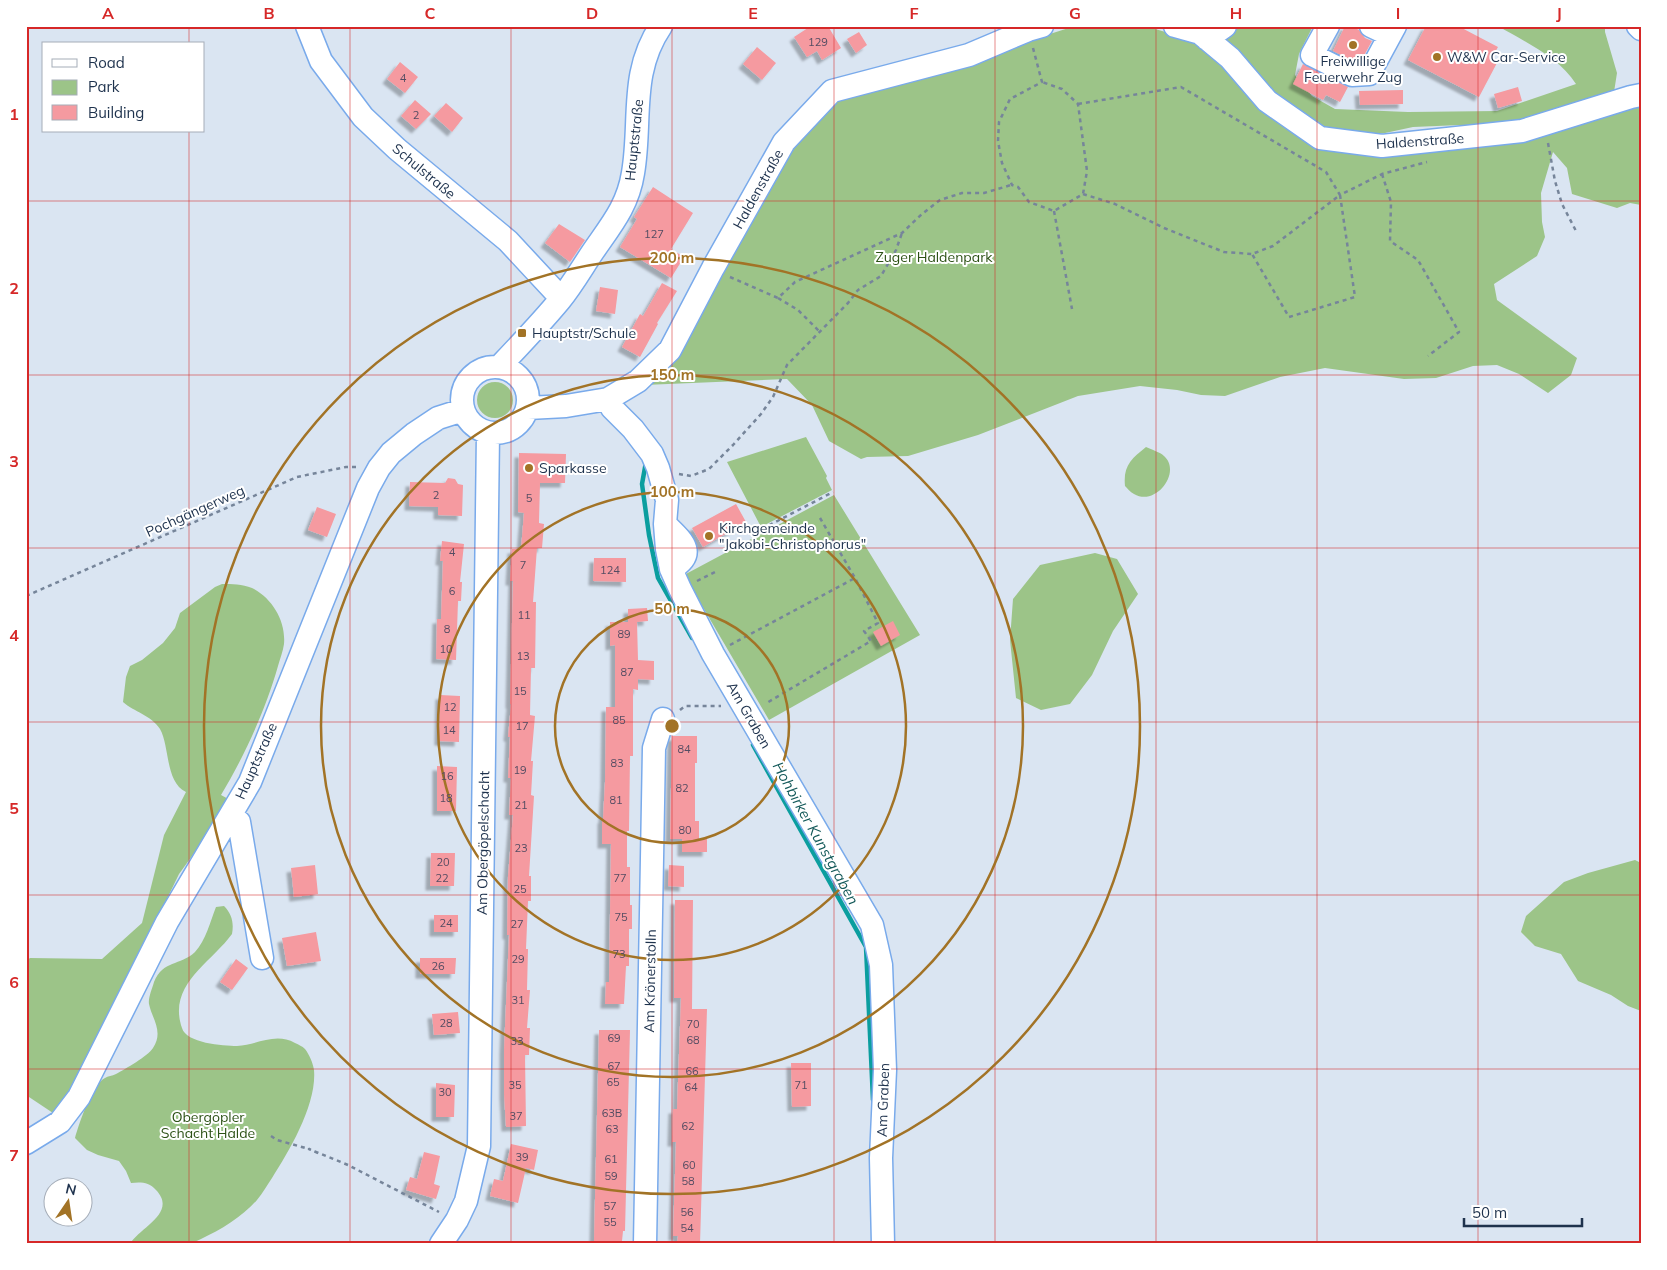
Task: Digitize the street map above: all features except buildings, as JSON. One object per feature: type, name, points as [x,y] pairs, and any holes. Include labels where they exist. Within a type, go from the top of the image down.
[{"type":"street","name":"Schulstraße","points":[[307,26],[322,61],[363,117],[397,149],[508,242],[561,298]]},
{"type":"street","name":"Hauptstraße","points":[[509,372],[542,338],[561,298],[622,209],[633,172],[640,83],[644,59],[652,38],[660,26]]},
{"type":"street","name":"Haldenstraße","points":[[1175,26],[1200,33],[1216,33],[1230,58],[1267,101],[1320,138],[1382,146],[1522,131],[1641,95]]},
{"type":"street","points":[[1328,26],[1312,55],[1352,75],[1369,74],[1385,29]]},
{"type":"street","name":"Haldenstraße","points":[[528,408],[566,406],[608,399],[638,381],[670,350],[713,268],[784,142],[832,91],[970,55],[1035,28]]},
{"type":"street","points":[[482,369],[509,372],[525,385],[528,392],[528,408],[522,420],[512,429],[502,433],[480,431],[471,424],[463,410],[463,391],[471,377],[482,369]]},
{"type":"street","name":"Am Graben","points":[[608,399],[612,408],[634,429],[652,454],[658,468],[667,500],[665,524],[667,549],[671,569],[680,589],[713,654],[872,925],[882,965],[885,1070],[881,1158],[883,1244]]},
{"type":"street","name":"Hauptstraße","points":[[26,1143],[60,1122],[79,1097],[167,922],[250,782],[368,488],[376,473],[392,453],[414,434],[438,418],[463,410]]},
{"type":"street","name":"Am Obergöpelschacht","points":[[441,1244],[457,1220],[468,1194],[479,1146],[488,433]]},
{"type":"street","name":"Am Krönerstolln","points":[[644,1244],[654,748],[663,720]]},
{"type":"street","points":[[230,816],[239,822],[262,958]]},
{"type":"path","points":[[1035,28],[1042,82]]},
{"type":"path","points":[[1012,185],[1002,163],[998,141],[999,122],[1010,99],[1042,82],[1062,89],[1078,104],[1087,171],[1083,194]]},
{"type":"path","points":[[1078,104],[1181,86],[1326,172],[1340,195],[1355,296],[1289,317],[1252,254]]},
{"type":"path","points":[[1547,140],[1555,181],[1562,204],[1576,231]]},
{"type":"path","points":[[1054,211],[1083,194],[1114,204],[1164,228],[1224,252],[1252,254],[1273,246],[1340,195],[1382,174],[1428,161]]},
{"type":"path","points":[[1382,174],[1391,202],[1390,241],[1418,260],[1459,332],[1428,356]]},
{"type":"path","points":[[778,298],[795,282],[902,233],[940,200],[962,193],[984,193],[1012,185],[1018,187],[1029,202],[1054,211]]},
{"type":"path","points":[[1054,211],[1072,309]]},
{"type":"path","points":[[658,468],[690,476],[709,469],[734,445],[773,397],[787,365],[858,290],[881,276],[896,250],[902,233]]},
{"type":"path","points":[[713,268],[778,298],[798,310],[820,332]]},
{"type":"path","name":"Pochgängerweg","points":[[26,596],[297,477],[353,466],[376,473]]},
{"type":"path","points":[[762,529],[833,492]]},
{"type":"path","points":[[764,705],[871,642],[864,631],[878,623],[856,578],[820,518]]},
{"type":"path","points":[[680,589],[718,571]]},
{"type":"path","points":[[713,654],[856,578]]},
{"type":"path","points":[[663,720],[685,706],[726,706]]},
{"type":"path","points":[[272,1136],[277,1140],[309,1149],[348,1165],[457,1220]]},
{"type":"path","points":[[309,1149],[318,1153]]},
{"type":"green space","name":"Zuger Haldenpark","points":[[1075,26],[1145,26],[1179,36],[1228,59],[1320,140],[1382,150],[1641,104],[1641,205],[1630,203],[1617,208],[1572,194],[1567,168],[1553,152],[1541,193],[1542,222],[1545,237],[1537,256],[1494,284],[1497,300],[1577,358],[1571,375],[1548,393],[1519,374],[1497,365],[1473,366],[1436,378],[1404,379],[1325,368],[1280,377],[1225,396],[1201,395],[1140,386],[1078,396],[978,435],[908,456],[867,457],[861,459],[829,441],[812,405],[787,379],[644,385],[787,146],[835,95],[971,59]]},
{"type":"green space","points":[[1213,26],[1313,26],[1299,54],[1295,75],[1312,96],[1335,109],[1408,112],[1497,111],[1576,84],[1569,74],[1551,58],[1498,26],[1605,26],[1617,73],[1614,92],[1519,127],[1460,125],[1413,127],[1385,133],[1351,135],[1321,125],[1271,97]]},
{"type":"green space","points":[[495,382],[502,383],[508,387],[512,393],[512,407],[508,413],[502,417],[495,418],[488,417],[482,413],[478,407],[477,400],[478,393],[482,387],[488,383]]},
{"type":"green space","points":[[806,437],[827,476],[826,478],[832,490],[761,527],[727,462]]},
{"type":"green space","points":[[1146,447],[1164,456],[1169,463],[1170,471],[1164,486],[1158,492],[1142,497],[1134,494],[1125,486],[1125,473],[1136,455]]},
{"type":"green space","points":[[834,495],[920,635],[769,720],[684,575]]},
{"type":"green space","points":[[1095,553],[1117,559],[1138,594],[1113,631],[1092,675],[1070,704],[1041,710],[1016,698],[1010,640],[1013,599],[1040,565]]},
{"type":"green space","points":[[222,584],[241,585],[252,588],[266,598],[276,611],[283,627],[284,644],[273,682],[254,732],[221,795],[232,801],[179,874],[135,965],[56,1115],[26,1095],[26,961],[30,958],[102,959],[142,923],[164,835],[186,792],[174,780],[160,729],[152,720],[123,702],[126,677],[130,666],[142,660],[163,643],[175,628],[180,613],[215,587]]},
{"type":"green space","points":[[1635,860],[1641,863],[1641,1011],[1628,1006],[1611,995],[1578,981],[1561,954],[1535,946],[1521,932],[1526,916],[1564,882]]},
{"type":"green space","name":"Obergöpler Schacht Halde","points":[[224,906],[232,919],[232,934],[193,976],[186,987],[181,999],[179,1013],[182,1028],[190,1037],[206,1043],[237,1046],[280,1039],[288,1040],[305,1049],[314,1070],[314,1083],[307,1112],[287,1154],[261,1195],[245,1212],[224,1227],[193,1242],[176,1245],[130,1244],[160,1213],[162,1198],[151,1185],[131,1183],[119,1161],[87,1150],[75,1138],[91,1096],[100,1082],[136,1062],[153,1048],[156,1042],[157,1031],[149,1002],[154,982],[158,975],[162,970],[195,952],[205,936],[216,907]]},
{"type":"waterway","name":"Hohbirker Kunstgraben","points":[[646,462],[642,484],[649,535],[658,578],[692,638]]},
{"type":"waterway","name":"Hohbirker Kunstgraben","points":[[753,745],[866,947],[873,1100]]},
{"type":"place","name":"Freiwillige Feuerwehr Zug","points":[[1353,45]]},
{"type":"place","name":"W&W Car-Service","points":[[1437,57]]},
{"type":"place","name":"Hauptstr/Schule","points":[[522,333]]},
{"type":"place","name":"Sparkasse","points":[[529,468]]},
{"type":"place","name":"Kirchgemeinde \"Jakobi-Christophorus\"","points":[[709,536]]}]
